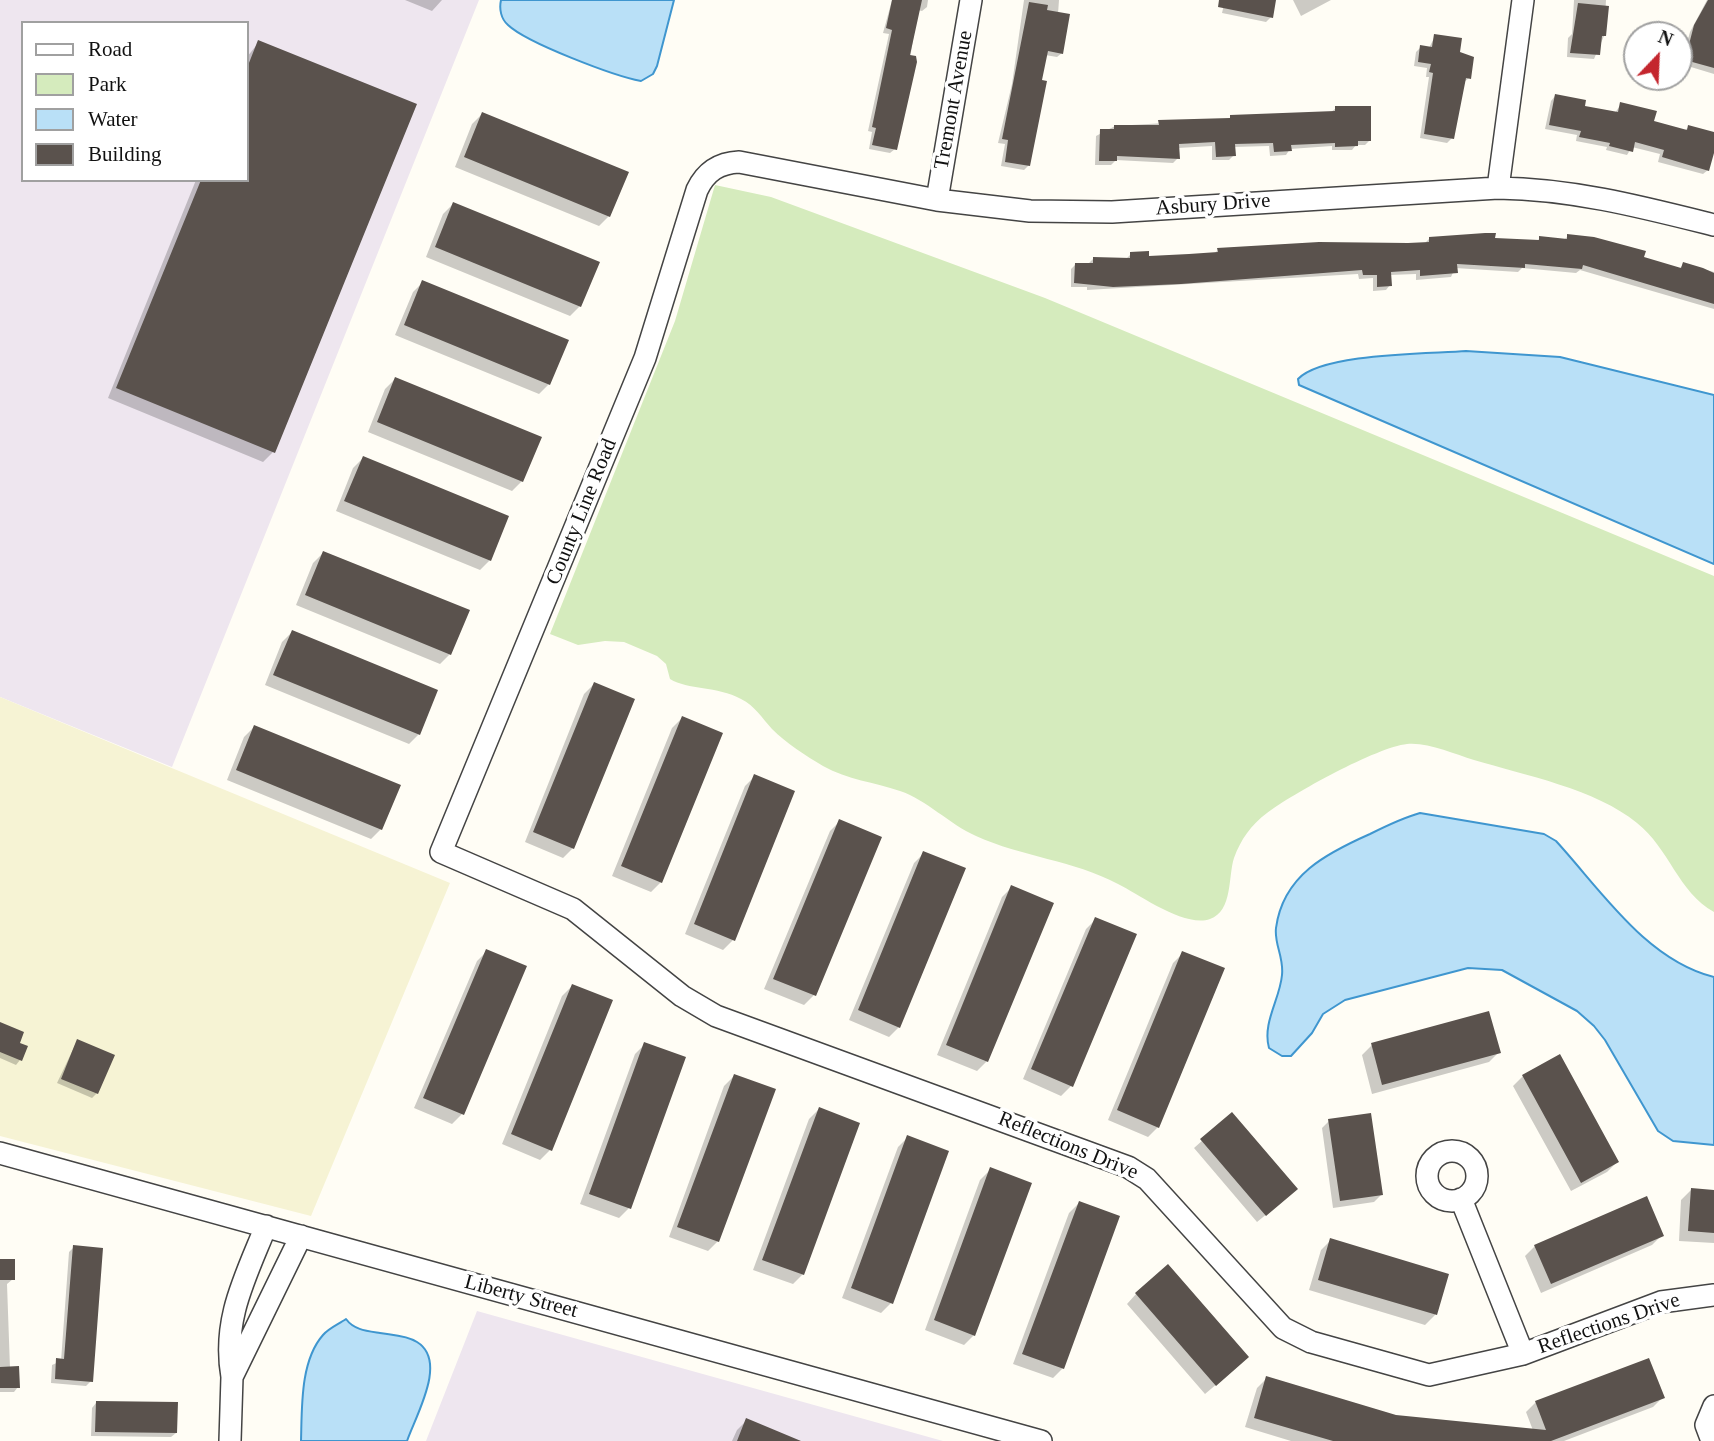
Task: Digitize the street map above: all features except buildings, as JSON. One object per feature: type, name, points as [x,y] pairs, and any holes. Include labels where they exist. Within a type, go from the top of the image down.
[{"type":"street","name":"Tremont Avenue","points":[[937,200],[971,0]]},
{"type":"street","points":[[1498,188],[1524,0]]},
{"type":"street","name":"Asbury Drive","points":[[713,169],[725,163],[739,162],[937,200],[1030,211],[1112,212],[1498,188],[1594,195],[1714,226]]},
{"type":"street","name":"County Line Road","points":[[441,852],[645,358],[697,190],[702,178],[713,169]]},
{"type":"street","name":"Reflections Drive","points":[[441,852],[573,909],[682,996],[716,1016],[1128,1167],[1147,1179],[1259,1306],[1296,1336],[1429,1375],[1523,1354],[1661,1301],[1714,1295]]},
{"type":"street","name":"Liberty Street","points":[[0,1153],[1041,1441]]},
{"type":"street","points":[[1461,1199],[1523,1354]]},
{"type":"street","points":[[230,1441],[232,1377],[227,1350],[233,1313],[266,1226]]},
{"type":"street","points":[[232,1377],[301,1236]]},
{"type":"street","points":[[1712,1441],[1706,1425],[1714,1406]]},
{"type":"shaded area","points":[[0,0],[479,0],[172,767],[0,697]]},
{"type":"shaded area","points":[[0,697],[450,883],[311,1216],[0,1136]]},
{"type":"shaded area","points":[[477,1311],[943,1441],[426,1441]]},
{"type":"green space","points":[[715,185],[771,197],[1045,298],[1714,576],[1714,912],[1691,893],[1648,833],[1620,811],[1559,784],[1441,749],[1407,744],[1356,762],[1267,813],[1251,828],[1237,851],[1223,909],[1210,919],[1188,919],[1163,909],[1101,876],[976,836],[910,795],[832,771],[783,739],[741,699],[670,679],[666,664],[657,656],[624,642],[605,641],[578,645],[550,634],[675,321]]},
{"type":"water","points":[[501,0],[674,0],[657,66],[653,74],[641,81],[612,73],[533,41],[504,20],[500,10]]},
{"type":"water","points":[[1466,351],[1560,357],[1714,395],[1714,564],[1299,385],[1298,379],[1311,370],[1329,364],[1377,356]]},
{"type":"water","points":[[1420,813],[1544,834],[1556,841],[1626,921],[1646,939],[1690,968],[1714,977],[1714,1145],[1673,1141],[1658,1131],[1605,1040],[1594,1026],[1577,1011],[1502,970],[1468,968],[1345,1000],[1323,1014],[1312,1033],[1291,1056],[1282,1056],[1269,1048],[1268,1029],[1282,975],[1276,928],[1280,910],[1288,894],[1297,880],[1323,858],[1388,825]]},
{"type":"water","points":[[346,1319],[353,1326],[370,1332],[413,1340],[426,1351],[430,1362],[430,1375],[407,1441],[301,1441],[304,1385],[310,1358],[323,1335]]}]
